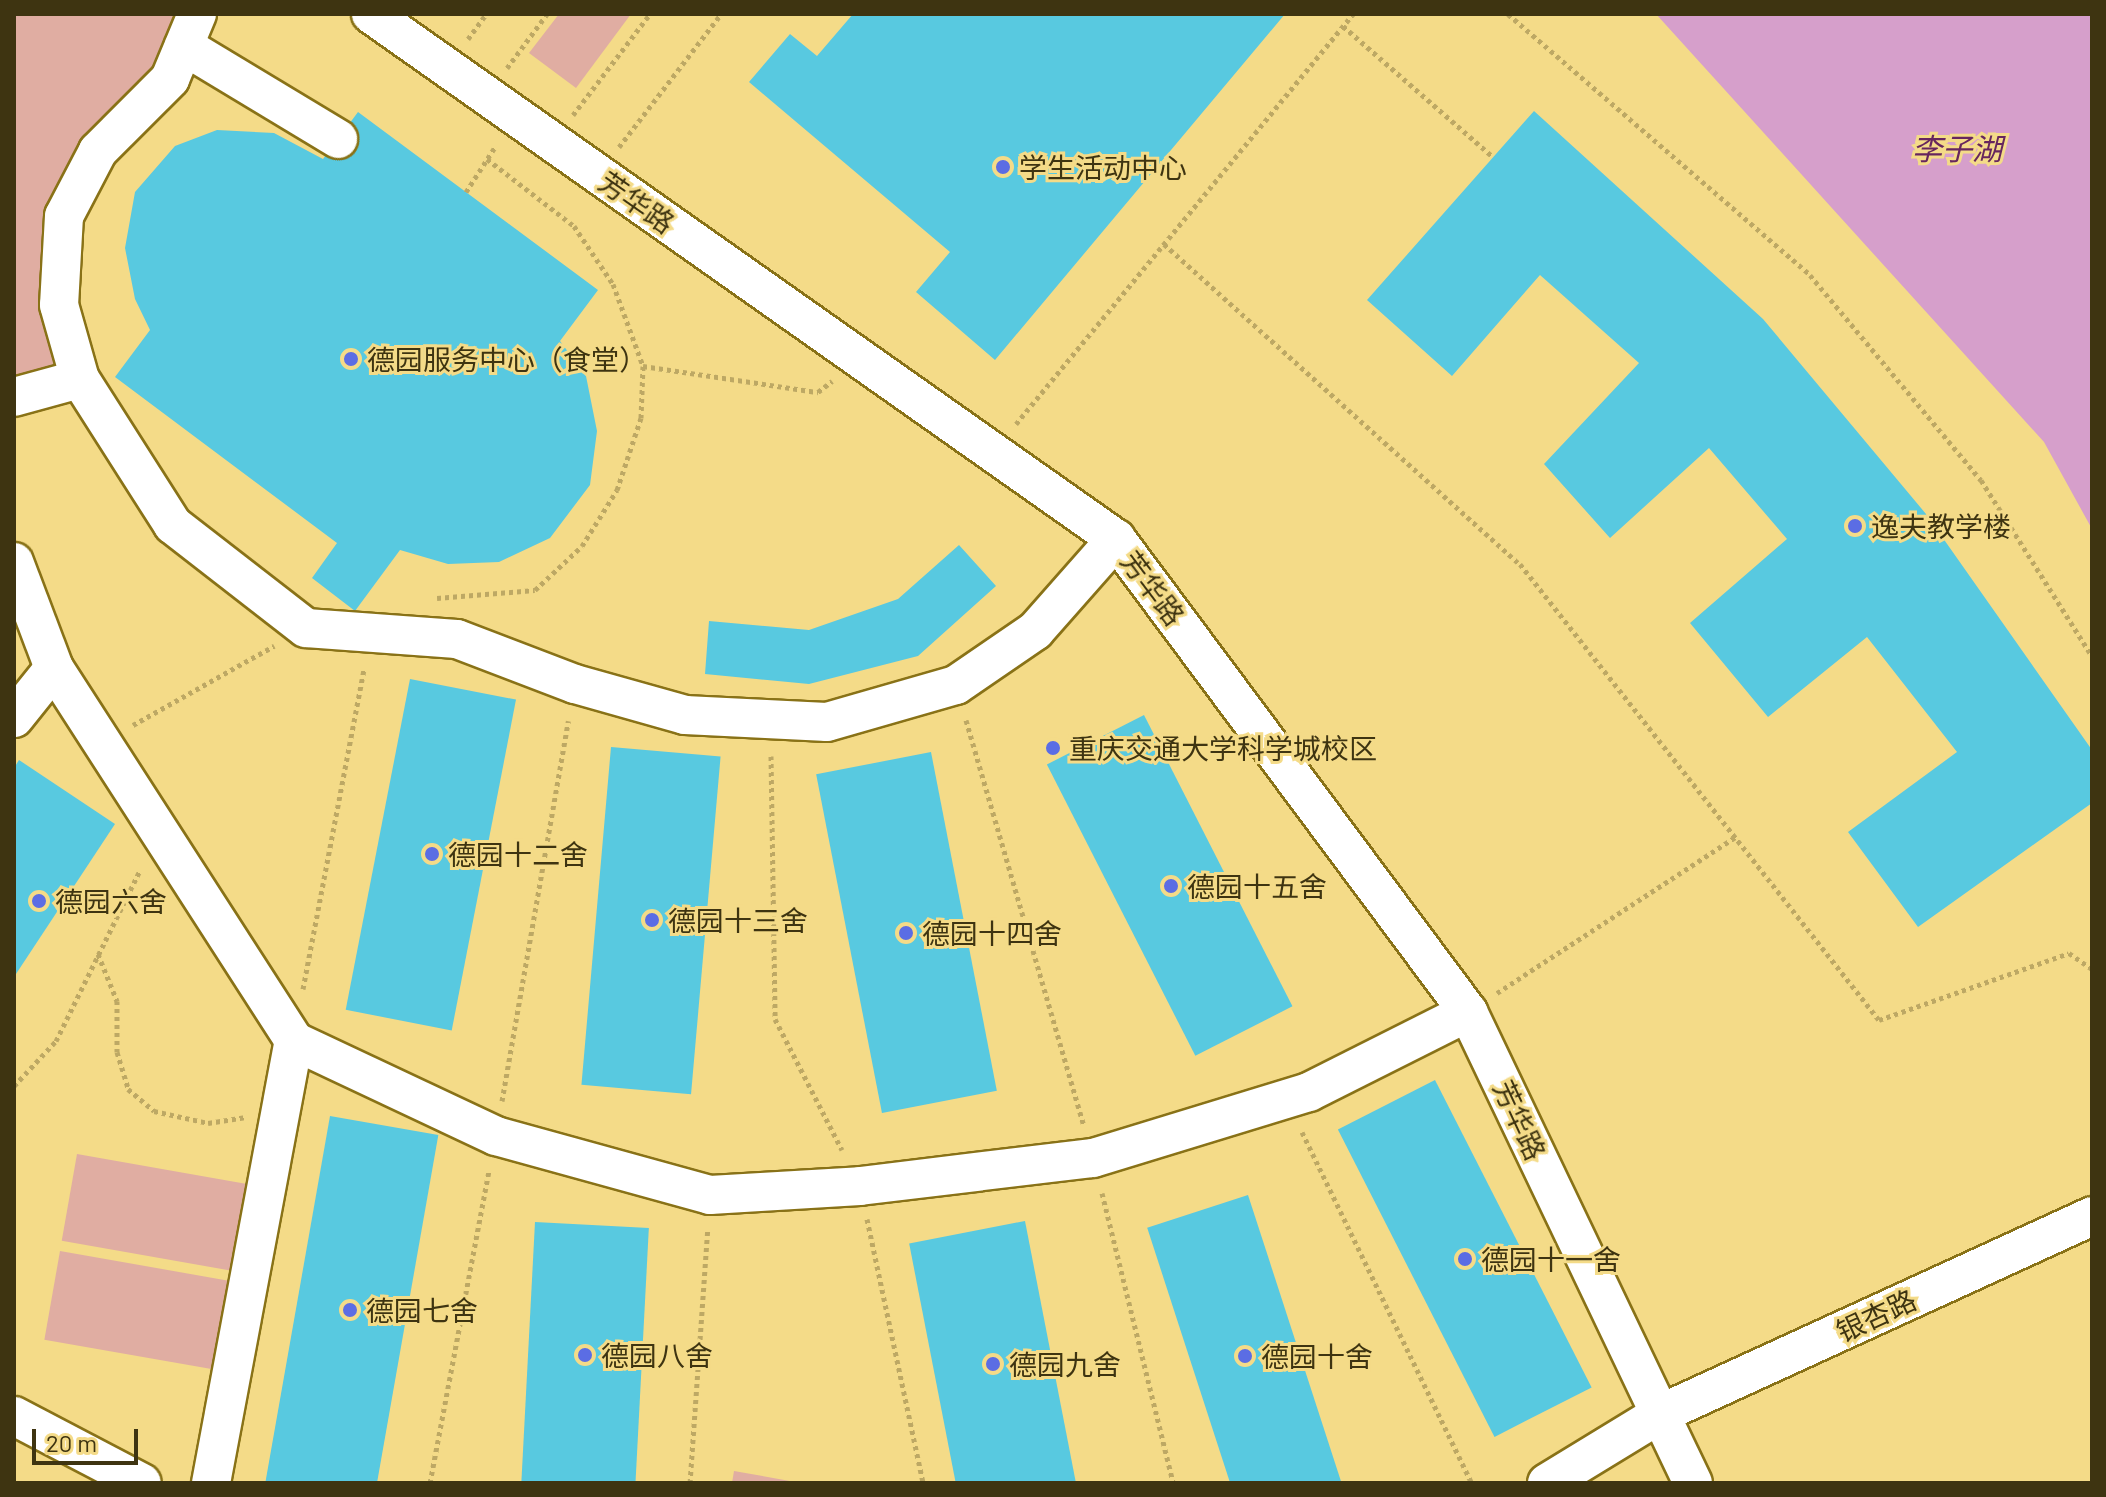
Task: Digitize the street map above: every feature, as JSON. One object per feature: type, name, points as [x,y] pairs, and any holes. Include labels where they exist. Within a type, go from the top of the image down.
[{"type":"street","name":"芳华路","points":[[371,14],[1116,539],[1468,1012],[1693,1483]]},
{"type":"street","points":[[338,139],[190,30],[170,79],[98,151],[64,216],[59,305],[80,379],[173,525],[306,628],[457,639],[575,684],[685,715],[827,722],[956,685],[1035,631],[1116,539]]},
{"type":"street","points":[[14,397],[80,379]]},
{"type":"street","points":[[14,562],[54,668],[294,1041],[496,1136],[710,1195],[860,1186],[1093,1158],[1286,1099],[1468,1012]]},
{"type":"street","points":[[14,718],[54,668]]},
{"type":"street","points":[[211,1483],[294,1041]]},
{"type":"street","name":"银杏路","points":[[1547,1483],[1660,1414],[2092,1216]]},
{"type":"street","points":[[14,1416],[142,1483]]},
{"type":"path","points":[[466,192],[487,159],[501,106],[547,14]]},
{"type":"path","points":[[552,142],[650,14]]},
{"type":"path","points":[[598,174],[721,14]]},
{"type":"path","points":[[992,454],[1353,14]]},
{"type":"path","points":[[1508,14],[1810,275],[1981,480],[2092,656]]},
{"type":"path","points":[[1343,26],[1493,157]]},
{"type":"path","points":[[430,599],[535,590],[582,546],[617,490],[641,418],[643,366],[613,284],[574,226],[487,159]]},
{"type":"path","points":[[1164,244],[1520,564],[1879,1020],[2069,953],[2092,969]]},
{"type":"path","points":[[643,366],[818,392],[838,375]]},
{"type":"path","points":[[101,742],[306,628]]},
{"type":"path","points":[[294,1041],[371,633]]},
{"type":"path","points":[[430,1483],[496,1136],[575,684]]},
{"type":"path","points":[[956,685],[1093,1158],[1173,1483]]},
{"type":"path","points":[[771,719],[775,1019],[860,1186],[923,1483]]},
{"type":"path","points":[[14,1086],[56,1041],[158,833]]},
{"type":"path","points":[[1468,1012],[1737,836]]},
{"type":"path","points":[[98,954],[117,1001],[117,1052],[128,1089],[154,1111],[208,1123],[280,1112]]},
{"type":"path","points":[[1286,1099],[1472,1483]]},
{"type":"path","points":[[690,1483],[710,1195]]},
{"type":"shaded area","points":[[14,14],[180,14],[158,71],[87,144],[62,369],[14,381]]},
{"type":"shaded area","points":[[559,14],[631,14],[576,88],[529,53]]},
{"type":"shaded area","points":[[77,1154],[248,1184],[233,1271],[62,1241]]},
{"type":"shaded area","points":[[60,1251],[231,1281],[216,1370],[44,1340]]},
{"type":"shaded area","points":[[734,1471],[801,1483],[732,1483]]},
{"type":"water","name":"李子湖","points":[[1656,14],[2092,14],[2092,529],[2044,442]]},
{"type":"building","name":"学生活动中心","points":[[853,14],[1285,14],[995,360],[916,292],[950,252],[749,82],[790,34],[817,56]]},
{"type":"building","name":"逸夫教学楼","points":[[1534,111],[1763,319],[1926,514],[2092,750],[2092,803],[1918,927],[1848,832],[1957,752],[1867,637],[1768,717],[1690,623],[1787,539],[1709,448],[1610,538],[1544,464],[1639,363],[1540,275],[1452,376],[1367,300]]},
{"type":"building","name":"德园服务中心（食堂）","points":[[358,112],[598,290],[560,341],[586,376],[597,431],[590,485],[550,538],[499,562],[448,564],[400,550],[355,611],[312,578],[337,543],[115,377],[150,330],[135,299],[125,248],[135,192],[175,146],[217,130],[274,133],[323,159]]},
{"type":"building","points":[[959,545],[996,586],[918,656],[809,684],[705,674],[709,621],[809,630],[898,599]]},
{"type":"building","name":"德园十二舍","points":[[410,679],[516,700],[452,1030],[346,1010]]},
{"type":"building","name":"德园十五舍","points":[[1144,715],[1292,1006],[1195,1056],[1047,764]]},
{"type":"building","name":"德园十三舍","points":[[611,747],[721,757],[691,1094],[581,1085]]},
{"type":"building","name":"德园十四舍","points":[[931,752],[997,1091],[882,1113],[816,774]]},
{"type":"building","name":"德园六舍","points":[[19,760],[115,824],[14,977],[14,768]]},
{"type":"building","name":"德园十一舍","points":[[1435,1080],[1592,1387],[1495,1437],[1338,1129]]},
{"type":"building","name":"德园七舍","points":[[330,1116],[438,1135],[377,1483],[265,1483]]},
{"type":"building","name":"德园十舍","points":[[1248,1195],[1342,1483],[1230,1483],[1147,1228]]},
{"type":"building","name":"德园九舍","points":[[1025,1221],[1076,1483],[956,1483],[909,1244]]},
{"type":"building","name":"德园八舍","points":[[535,1222],[649,1228],[635,1483],[521,1483]]},
{"type":"place","name":"学生活动中心","points":[[1003,167]]},
{"type":"place","name":"德园服务中心（食堂）","points":[[351,359]]},
{"type":"place","name":"逸夫教学楼","points":[[1855,526]]},
{"type":"place","name":"重庆交通大学科学城校区","points":[[1053,748]]},
{"type":"place","name":"德园十二舍","points":[[432,854]]},
{"type":"place","name":"德园十五舍","points":[[1171,886]]},
{"type":"place","name":"德园六舍","points":[[39,901]]},
{"type":"place","name":"德园十三舍","points":[[652,920]]},
{"type":"place","name":"德园十四舍","points":[[906,933]]},
{"type":"place","name":"德园十一舍","points":[[1465,1259]]},
{"type":"place","name":"德园七舍","points":[[350,1310]]},
{"type":"place","name":"德园八舍","points":[[585,1355]]},
{"type":"place","name":"德园十舍","points":[[1245,1356]]},
{"type":"place","name":"德园九舍","points":[[993,1364]]}]
